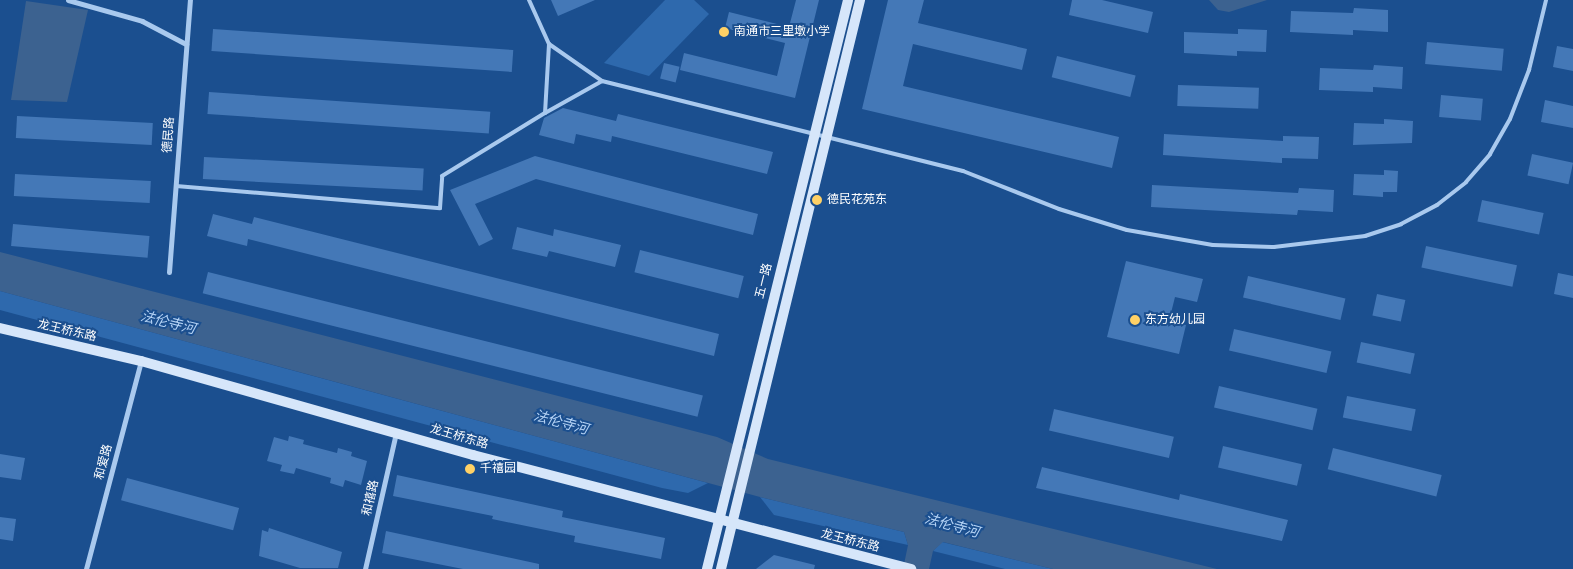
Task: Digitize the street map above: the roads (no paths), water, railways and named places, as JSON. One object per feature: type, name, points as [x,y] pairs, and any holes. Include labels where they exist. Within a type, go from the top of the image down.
[{"type":"main road","name":"五一路","points":[[707,569],[735,443],[848,0]]},
{"type":"main road","name":"五一路","points":[[721,569],[748,449],[860,0]]},
{"type":"main road","name":"龙王桥东路","points":[[0,328],[141,361],[731,524],[911,569]]},
{"type":"street","points":[[68,0],[142,21],[186,44]]},
{"type":"street","name":"德民路","points":[[169,272],[190,0]]},
{"type":"street","name":"和爱路","points":[[86,569],[141,361]]},
{"type":"street","name":"和禧路","points":[[365,569],[396,432]]},
{"type":"lane","points":[[529,0],[549,44],[545,113]]},
{"type":"lane","points":[[549,44],[602,80],[963,171],[1059,209],[1127,230],[1213,245],[1274,248],[1365,236],[1401,224],[1437,205],[1466,182],[1490,154],[1510,119],[1529,70],[1546,0]]},
{"type":"lane","points":[[176,186],[440,208],[442,176],[602,80]]},
{"type":"water","points":[[1209,0],[1267,0],[1229,12],[1218,10]]},
{"type":"water","points":[[26,1],[88,10],[67,102],[11,100]]},
{"type":"water","name":"法伦寺河","points":[[0,252],[717,437],[768,459],[1217,569],[1053,569],[943,542],[933,551],[929,569],[903,569],[908,545],[904,532],[760,497],[0,291]]},
{"type":"place","name":"南通市三里墩小学","points":[[724,32]]},
{"type":"place","name":"德民花苑东","points":[[817,200]]},
{"type":"place","name":"东方幼儿园","points":[[1135,320]]},
{"type":"place","name":"千禧园","points":[[470,469]]}]
